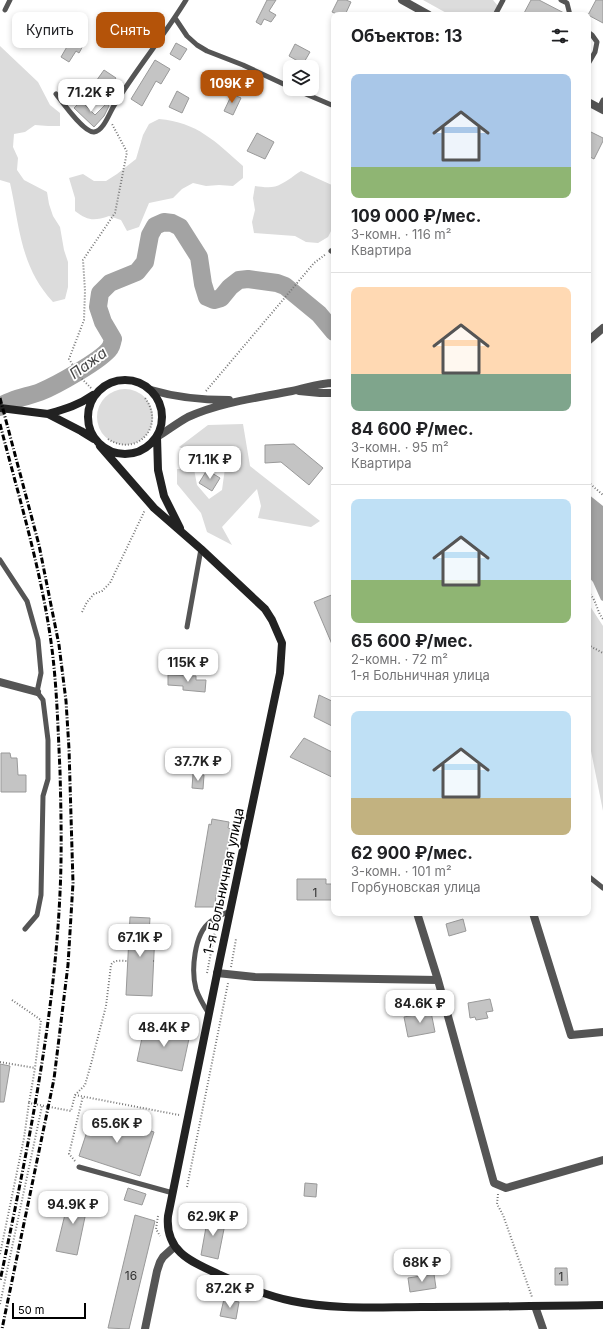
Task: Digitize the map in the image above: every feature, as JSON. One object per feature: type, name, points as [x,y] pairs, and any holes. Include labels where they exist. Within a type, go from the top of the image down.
[{"type":"main road","points":[[0,408],[48,414],[81,430],[108,451],[119,454],[130,454],[150,446],[157,437],[162,425],[162,413],[158,401],[151,390],[142,384],[130,380],[118,380],[107,384],[96,393],[72,408],[48,414]]},
{"type":"main road","points":[[96,393],[90,402],[87,415],[89,428],[98,443]]},
{"type":"main road","points":[[157,437],[158,470],[164,496],[182,532]]},
{"type":"main road","name":"1-я Больничная улица","points":[[98,443],[154,508],[201,549],[265,609],[272,620],[282,643],[280,673],[208,1014],[167,1224],[170,1239],[174,1247]]},
{"type":"main road","points":[[174,1247],[190,1260],[229,1279],[273,1296],[308,1304],[351,1308],[603,1306]]},
{"type":"street","points":[[402,0],[424,12]]},
{"type":"street","points":[[591,103],[602,106]]},
{"type":"street","points":[[591,338],[603,328]]},
{"type":"street","points":[[157,437],[188,418],[211,408],[238,400],[294,390],[320,383],[331,382]]},
{"type":"street","points":[[151,390],[169,396],[196,400],[238,400]]},
{"type":"street","points":[[294,390],[331,393]]},
{"type":"street","points":[[0,682],[36,692]]},
{"type":"street","points":[[418,916],[438,980],[494,1183],[506,1188],[603,1160]]},
{"type":"street","points":[[534,916],[571,1035],[603,1032]]},
{"type":"street","points":[[217,973],[255,977],[438,980]]},
{"type":"street","points":[[145,1329],[160,1262],[163,1257],[174,1247]]},
{"type":"street","points":[[535,1306],[543,1329]]},
{"type":"lane","points":[[6,10],[10,0]]},
{"type":"lane","points":[[56,94],[71,114],[87,130],[93,132],[99,131],[103,127],[108,116],[136,72],[175,18],[186,0]]},
{"type":"lane","points":[[497,12],[503,0]]},
{"type":"lane","points":[[561,0],[567,3],[570,12]]},
{"type":"lane","points":[[175,18],[187,36],[197,46],[244,65],[283,84]]},
{"type":"lane","points":[[591,34],[596,42],[595,52],[591,59]]},
{"type":"lane","points":[[310,96],[331,105]]},
{"type":"lane","points":[[187,627],[201,549]]},
{"type":"lane","points":[[0,560],[27,601],[38,640],[42,673],[36,692],[43,700],[48,740],[48,779],[43,796],[41,895],[37,915],[25,929]]},
{"type":"lane","points":[[591,878],[603,888]]},
{"type":"lane","points":[[208,1014],[196,989],[194,977],[194,961],[198,942],[203,931],[210,922],[218,918],[220,915],[230,911]]},
{"type":"lane","points":[[79,1167],[173,1193]]},
{"type":"path","points":[[96,393],[81,378],[69,359],[84,320],[85,291],[83,260],[115,214],[128,152],[108,116]]},
{"type":"path","points":[[218,376],[314,263],[320,258],[331,253]]},
{"type":"path","points":[[108,439],[116,444],[126,445],[135,443],[144,438],[152,421],[150,406],[145,398]]},
{"type":"path","points":[[591,485],[603,495]]},
{"type":"path","points":[[82,612],[87,602],[94,594],[102,591],[110,583],[146,509]]},
{"type":"path","points":[[591,595],[594,598],[599,615],[603,619]]},
{"type":"path","points":[[591,647],[603,653]]},
{"type":"path","points":[[210,957],[218,918]]},
{"type":"path","points":[[187,1186],[236,939]]},
{"type":"path","points":[[29,1103],[72,1111],[75,1095],[85,1085],[91,1064],[106,1006],[112,962],[128,961]]},
{"type":"path","points":[[0,1254],[24,1138],[41,1020],[12,1000]]},
{"type":"path","points":[[0,1062],[35,1068]]},
{"type":"path","points":[[75,1095],[179,1115]]},
{"type":"path","points":[[79,1167],[69,1154],[83,1096]]},
{"type":"path","points":[[0,1304],[42,1105]]},
{"type":"path","points":[[500,1185],[497,1204],[503,1215],[535,1306]]},
{"type":"shaded area","points":[[423,0],[493,0],[498,6],[495,12],[445,12]]},
{"type":"shaded area","points":[[0,46],[38,82],[50,105],[60,113],[60,126],[35,125],[25,132],[14,134],[13,147],[18,158],[17,170],[24,180],[47,192],[53,216],[60,227],[64,250],[68,262],[68,287],[65,299],[53,302],[34,275],[28,260],[19,231],[10,183],[0,180]]},
{"type":"shaded area","points":[[159,119],[184,124],[215,141],[243,166],[243,178],[233,186],[206,186],[193,183],[182,189],[173,198],[149,203],[139,227],[127,231],[121,220],[109,216],[99,219],[91,219],[84,217],[75,211],[75,198],[69,178],[83,174],[94,181],[106,181],[117,174],[136,159],[143,135],[149,124]]},
{"type":"shaded area","points":[[301,171],[331,185],[331,231],[328,237],[318,243],[306,242],[295,236],[254,233],[252,222],[255,210],[253,198],[255,186],[275,187]]},
{"type":"shaded area","points":[[125,389],[136,391],[145,397],[151,406],[153,417],[151,428],[145,437],[136,443],[125,445],[114,443],[105,437],[99,428],[97,417],[99,406],[105,397],[114,391]]},
{"type":"shaded area","points":[[243,424],[250,466],[320,521],[311,527],[258,518],[261,506],[257,489],[222,527],[232,545],[207,532],[201,513],[177,484],[177,469],[194,469],[197,485],[209,499],[222,490],[225,468],[179,447],[208,425]]},
{"type":"shaded area","points":[[591,496],[603,506],[603,601],[601,600],[591,580]]},
{"type":"shaded area","points":[[591,608],[603,626],[603,811],[591,751]]},
{"type":"building","points":[[267,0],[276,0],[269,11],[276,15],[271,22],[264,19],[261,25],[256,22]]},
{"type":"building","points":[[338,0],[346,0],[351,2],[346,12],[332,12]]},
{"type":"building","points":[[531,0],[539,0],[562,12],[525,12]]},
{"type":"building","points":[[596,0],[603,0],[603,23],[591,17],[591,12],[590,12]]},
{"type":"building","points":[[176,43],[187,49],[180,60],[170,54]]},
{"type":"building","points":[[295,44],[310,52],[305,60],[296,60],[289,56]]},
{"type":"building","points":[[66,48],[82,48],[79,53],[76,51],[69,62],[61,57]]},
{"type":"building","points":[[155,60],[170,69],[161,84],[156,81],[142,106],[131,99]]},
{"type":"building","points":[[104,70],[116,78],[106,93],[94,84]]},
{"type":"building","points":[[177,91],[189,98],[182,113],[169,107]]},
{"type":"building","points":[[232,94],[241,98],[233,115],[224,111]]},
{"type":"building","points":[[81,101],[95,115],[107,103],[109,106],[104,116],[94,127],[74,108]]},
{"type":"building","points":[[591,132],[603,138],[594,159],[591,158]]},
{"type":"building","points":[[257,133],[274,142],[265,159],[247,151]]},
{"type":"building","points":[[294,444],[323,468],[309,485],[281,462],[265,463],[265,445]]},
{"type":"building","points":[[207,470],[220,478],[212,491],[199,483]]},
{"type":"building","points":[[331,595],[331,642],[314,602]]},
{"type":"building","points":[[168,675],[196,676],[196,680],[206,680],[205,692],[183,690],[183,686],[168,685]]},
{"type":"building","points":[[319,695],[331,701],[331,726],[314,717]]},
{"type":"building","points":[[304,738],[331,752],[331,777],[290,757]]},
{"type":"building","points":[[1,753],[10,753],[11,758],[17,758],[18,775],[26,775],[26,792],[1,792]]},
{"type":"building","points":[[193,774],[204,775],[203,789],[192,788]]},
{"type":"building","points":[[212,819],[229,822],[228,828],[231,829],[220,895],[216,895],[215,907],[195,907],[209,824],[211,825]]},
{"type":"building","points":[[297,879],[326,879],[326,884],[331,884],[331,900],[297,900]]},
{"type":"building","points":[[130,917],[150,918],[149,933],[155,933],[152,996],[126,995]]},
{"type":"building","points":[[463,919],[466,931],[449,936],[446,924]]},
{"type":"building","points":[[490,999],[493,1011],[486,1012],[488,1018],[476,1020],[475,1017],[470,1018],[468,1003]]},
{"type":"building","points":[[431,1012],[435,1032],[408,1037],[404,1017]]},
{"type":"building","points":[[145,1024],[190,1034],[182,1071],[137,1061]]},
{"type":"building","points":[[0,1064],[10,1066],[4,1102],[0,1102]]},
{"type":"building","points":[[93,1113],[154,1132],[140,1176],[79,1156]]},
{"type":"building","points":[[305,1183],[317,1184],[316,1197],[304,1196]]},
{"type":"building","points":[[128,1188],[146,1194],[142,1205],[124,1200]]},
{"type":"building","points":[[70,1194],[89,1198],[77,1255],[56,1251]]},
{"type":"building","points":[[135,1215],[155,1221],[129,1329],[108,1328]]},
{"type":"building","points":[[208,1216],[226,1219],[218,1259],[201,1255]]},
{"type":"building","points":[[555,1268],[567,1268],[568,1285],[555,1285]]},
{"type":"building","points":[[434,1274],[436,1288],[410,1292],[408,1278]]},
{"type":"building","points":[[224,1299],[239,1302],[236,1319],[220,1316]]},
{"type":"waterway","name":"Пажа","points":[[0,407],[8,402],[40,392],[56,384],[88,366],[110,348],[113,339],[103,322],[98,307],[100,293],[110,283],[137,272],[145,262],[150,235],[155,226],[164,222],[172,223],[180,227],[199,257],[203,284],[207,297],[214,300],[221,298],[230,287],[239,280],[248,279],[277,283],[285,286],[319,314],[331,328]]},
{"type":"railway","points":[[0,398],[39,545],[59,645],[66,701],[69,749],[73,883],[68,965],[54,1079],[2,1329]]},
{"type":"railway","points":[[0,424],[36,563],[48,620],[55,679],[58,725],[61,847],[57,942],[52,991],[38,1088],[0,1281]]}]
